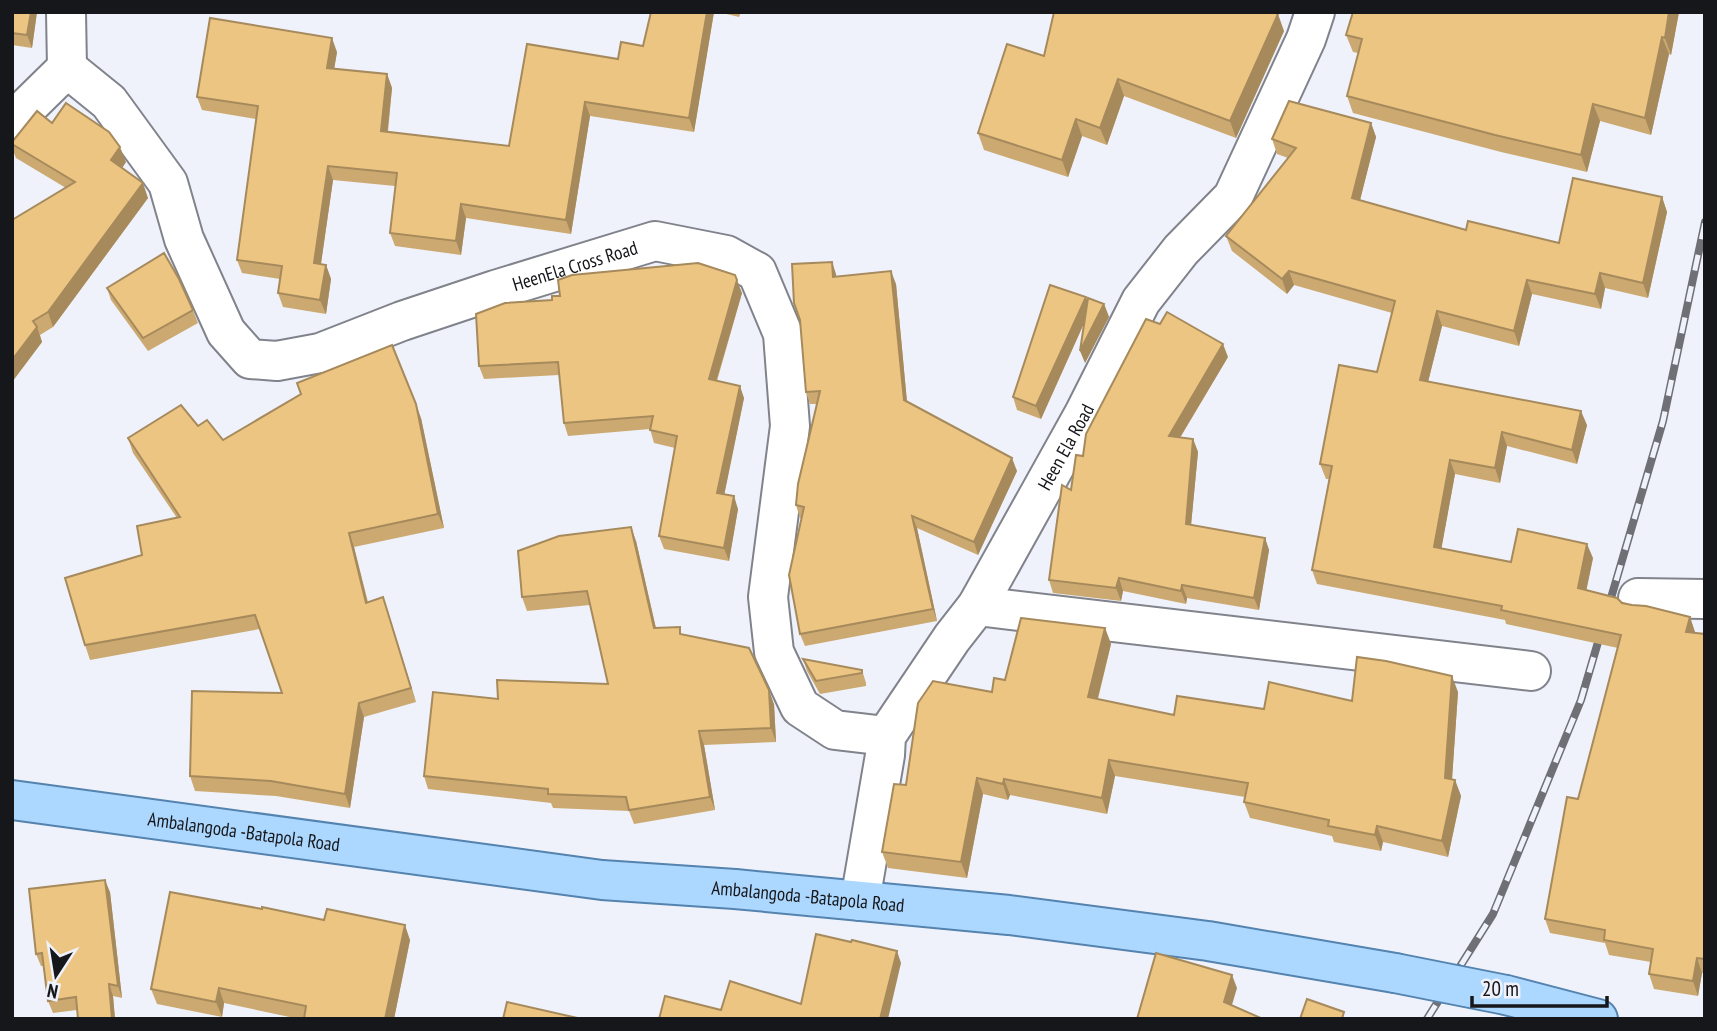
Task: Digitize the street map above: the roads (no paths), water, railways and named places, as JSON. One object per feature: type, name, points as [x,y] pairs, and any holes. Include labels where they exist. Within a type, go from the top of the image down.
[{"type":"main road","name":"Ambalangoda -Batapola Road","points":[[12,800],[603,880],[1009,915],[1208,941],[1506,995],[1598,1019]]},
{"type":"street","points":[[12,122],[67,68],[66,12]]},
{"type":"street","name":"Heen Ela Road","points":[[860,901],[886,736],[952,638],[977,606],[1084,414],[1141,301],[1181,250],[1233,197],[1306,39],[1315,12]]},
{"type":"street","name":"HeenEla Cross Road","points":[[67,68],[109,102],[168,183],[184,239],[226,332],[250,359],[277,361],[320,353],[402,321],[655,241],[726,255],[757,272],[783,334],[790,426],[768,597],[774,652],[800,707],[835,730],[886,736]]},
{"type":"street","points":[[1638,598],[1705,599]]},
{"type":"street","points":[[977,606],[1531,671]]},
{"type":"railway","points":[[1427,1019],[1493,914],[1581,700],[1663,421],[1705,222]]}]
